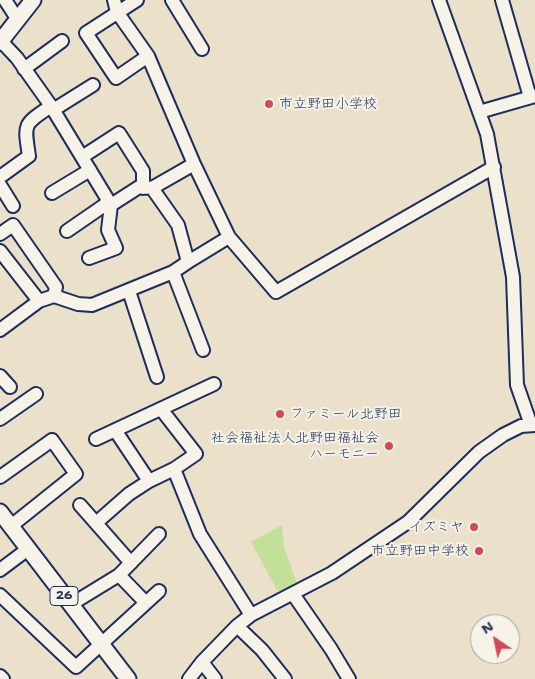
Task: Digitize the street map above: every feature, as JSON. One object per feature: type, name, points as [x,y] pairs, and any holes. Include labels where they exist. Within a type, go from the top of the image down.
[{"type":"main road","points":[[0,42],[33,0]]},
{"type":"main road","name":"26","points":[[0,512],[128,679]]},
{"type":"street","points":[[5,0],[18,20]]},
{"type":"street","points":[[137,0],[116,6],[86,33],[116,78],[148,56]]},
{"type":"street","points":[[172,0],[202,49]]},
{"type":"street","points":[[189,679],[202,662],[237,626],[251,615],[332,573],[408,522],[479,452],[503,435],[521,426],[533,425],[517,385],[513,277],[487,134],[438,0]]},
{"type":"street","points":[[479,112],[532,96],[502,0]]},
{"type":"street","points":[[116,6],[148,56],[194,164],[229,237],[276,292],[494,168]]},
{"type":"street","points":[[0,42],[24,69],[52,109],[110,204],[108,230],[116,248],[89,258]]},
{"type":"street","points":[[24,69],[62,42]]},
{"type":"street","points":[[0,177],[29,156],[25,129],[30,121],[93,85]]},
{"type":"street","points":[[82,157],[119,133],[142,172],[147,188],[178,225],[188,262]]},
{"type":"street","points":[[67,230],[139,187],[147,188],[194,164]]},
{"type":"street","points":[[52,193],[90,170]]},
{"type":"street","points":[[0,185],[13,206]]},
{"type":"street","points":[[0,234],[13,225],[56,287],[54,296]]},
{"type":"street","points":[[0,330],[39,301],[54,296],[78,304],[92,305],[129,291],[173,272],[229,237]]},
{"type":"street","points":[[0,251],[39,301]]},
{"type":"street","points":[[173,272],[203,350]]},
{"type":"street","points":[[129,291],[157,377]]},
{"type":"street","points":[[0,376],[10,387]]},
{"type":"street","points":[[96,439],[214,384]]},
{"type":"street","points":[[0,419],[36,394]]},
{"type":"street","points":[[96,523],[129,494],[149,481],[174,469],[196,454],[161,409]]},
{"type":"street","points":[[115,430],[149,481]]},
{"type":"street","points":[[0,477],[52,440],[76,474],[11,526]]},
{"type":"street","points":[[174,469],[200,534],[251,615]]},
{"type":"street","points":[[80,505],[131,563]]},
{"type":"street","points":[[70,605],[119,575],[159,534]]},
{"type":"street","points":[[0,570],[28,549]]},
{"type":"street","points":[[119,575],[146,603]]},
{"type":"street","points":[[0,595],[76,667],[159,591]]},
{"type":"street","points":[[293,594],[331,649],[348,679]]},
{"type":"street","points":[[237,626],[262,650],[285,679]]},
{"type":"street","points":[[202,662],[215,679]]},
{"type":"street","points":[[0,676],[3,679]]},
{"type":"green space","points":[[282,525],[284,547],[297,584],[283,593],[277,590],[251,542]]},
{"type":"place","name":"市立野田小学校","points":[[269,104]]},
{"type":"place","name":"ファミール北野田","points":[[280,414]]},
{"type":"place","name":"社会福祉法人北野田福祉会 ハーモニー","points":[[389,446]]},
{"type":"place","name":"イズミヤ","points":[[474,527]]},
{"type":"place","name":"市立野田中学校","points":[[479,551]]}]
